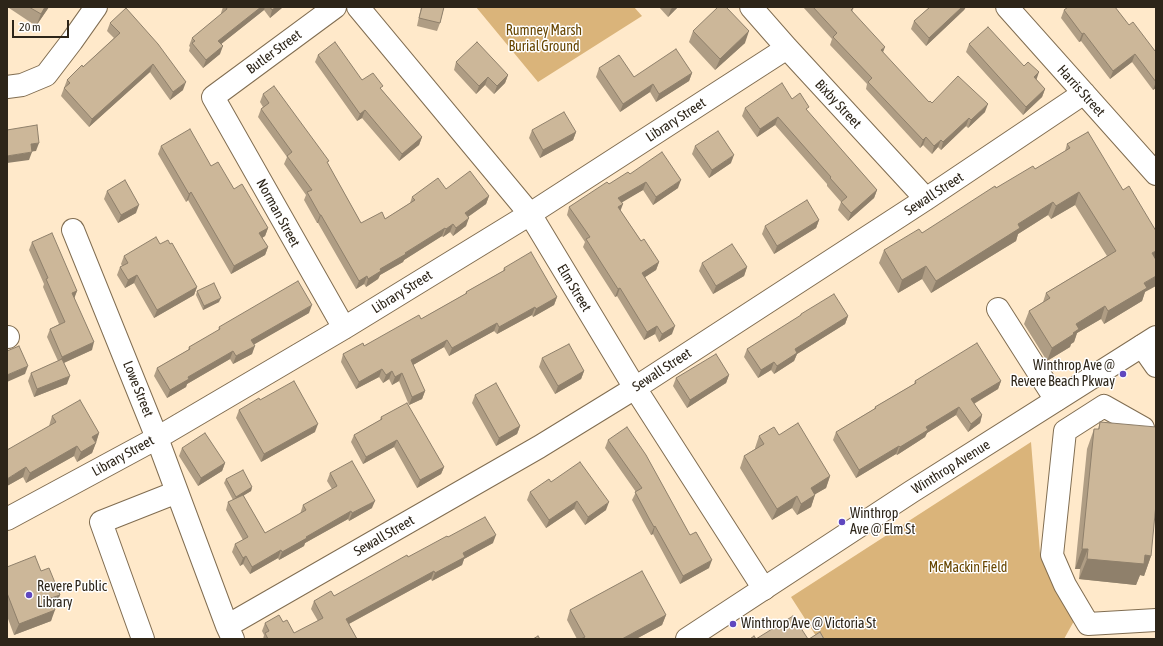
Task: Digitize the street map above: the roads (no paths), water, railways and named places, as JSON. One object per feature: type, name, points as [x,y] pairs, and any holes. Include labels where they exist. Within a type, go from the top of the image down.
[{"type":"main road","points":[[7,87],[22,85],[46,75],[96,7]]},
{"type":"main road","name":"Butler Street","points":[[213,97],[335,7]]},
{"type":"main road","name":"Elm Street","points":[[358,7],[530,214],[635,388],[764,589]]},
{"type":"main road","name":"Bixby Street","points":[[751,7],[926,199]]},
{"type":"main road","name":"Harris Street","points":[[1017,10],[1084,93],[1156,174]]},
{"type":"main road","name":"Library Street","points":[[7,519],[157,438],[344,328],[530,214],[787,48]]},
{"type":"main road","name":"Sewall Street","points":[[230,633],[635,388],[926,199],[1084,93]]},
{"type":"main road","name":"Norman Street","points":[[213,97],[344,328]]},
{"type":"main road","name":"Lowe Street","points":[[73,230],[157,438],[230,633]]},
{"type":"main road","points":[[998,309],[1062,397],[1083,420]]},
{"type":"main road","points":[[1149,341],[1156,366]]},
{"type":"main road","name":"Winthrop Avenue","points":[[687,639],[918,488],[1149,341]]},
{"type":"main road","points":[[1088,380],[1104,406],[1143,428]]},
{"type":"main road","points":[[1104,406],[1065,431],[1052,555],[1084,631],[1156,620]]},
{"type":"main road","points":[[143,639],[101,522],[177,492]]},
{"type":"place","name":"Winthrop Ave @ Revere Beach Pkway","points":[[1123,374]]},
{"type":"place","name":"Winthrop Ave @ Elm St","points":[[842,522]]},
{"type":"place","name":"Revere Public Library","points":[[29,595]]},
{"type":"place","name":"Winthrop Ave @ Victoria St","points":[[733,624]]},
{"type":"park label","name":"Rumney Marsh Burial Ground","points":[[544,40]]},
{"type":"park label","name":"McMackin Field","points":[[968,568]]}]
